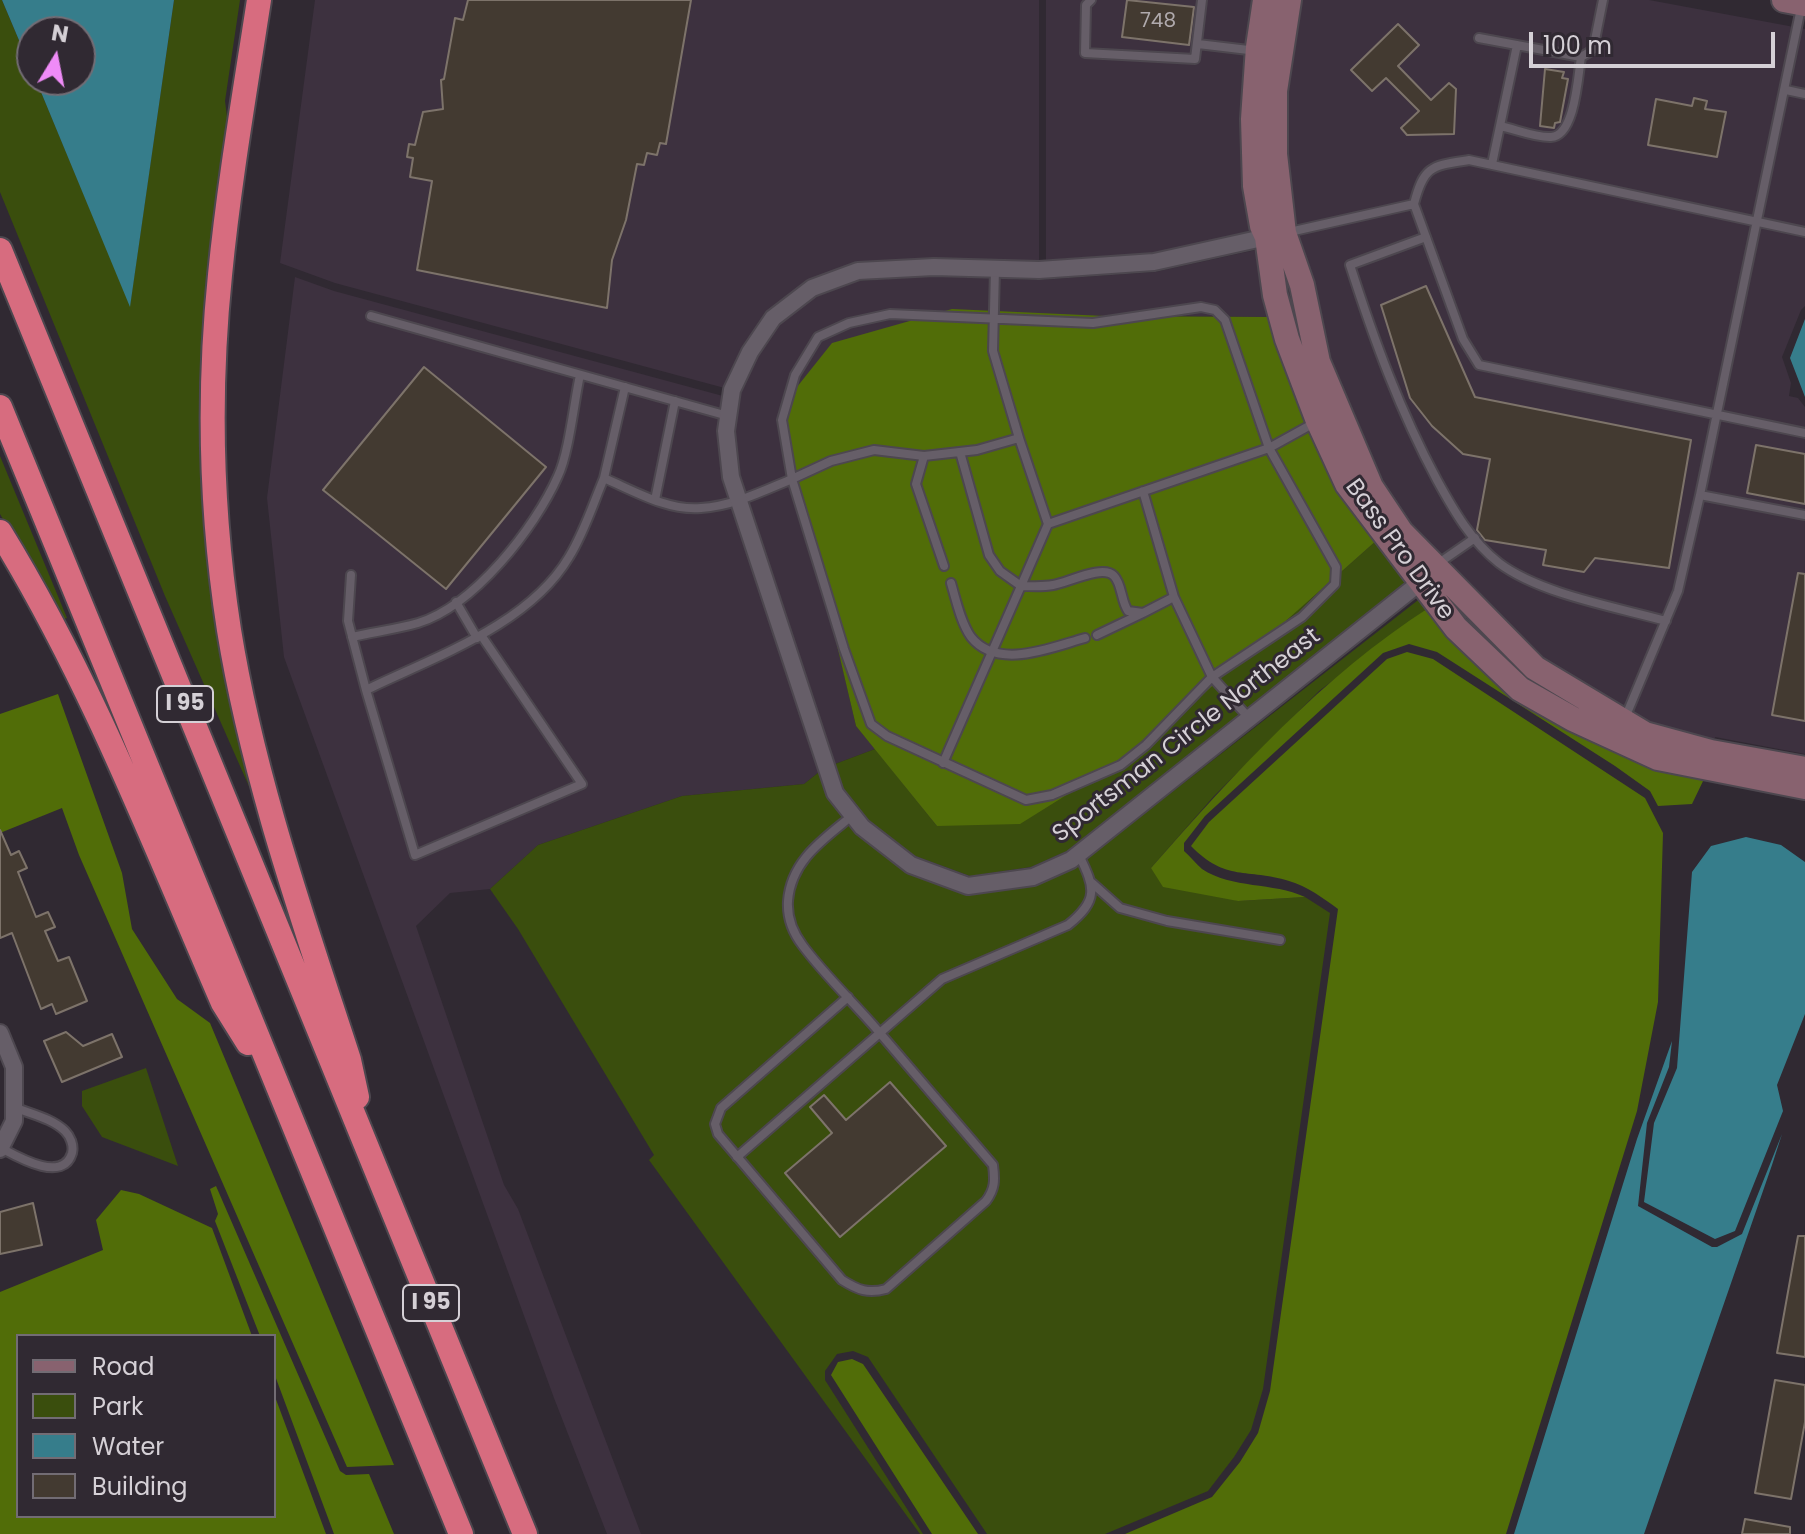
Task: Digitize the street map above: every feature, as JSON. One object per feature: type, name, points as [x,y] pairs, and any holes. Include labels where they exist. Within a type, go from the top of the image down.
[{"type":"highway","points":[[259,0],[220,275],[213,385],[216,509],[229,629],[249,731],[270,815],[349,1060],[371,1158]]},
{"type":"highway","name":"I 95","points":[[0,250],[525,1534]]},
{"type":"highway","name":"I 95","points":[[0,407],[461,1534]]},
{"type":"highway","points":[[0,532],[34,588],[88,692],[223,1003],[283,1099]]},
{"type":"street","name":"Bass Pro Drive","points":[[1265,0],[1253,119],[1255,186],[1262,226],[1276,235],[1302,285],[1318,362],[1364,474],[1429,574]]},
{"type":"street","name":"Bass Pro Drive","points":[[1289,0],[1275,91],[1275,295],[1287,339],[1318,421],[1347,484],[1429,574],[1535,668],[1658,758],[1805,787]]},
{"type":"street","name":"Sportsman Circle Northeast","points":[[1276,235],[1154,262],[1039,270],[934,267],[858,271],[812,288],[773,318],[750,352],[732,390],[726,431],[731,477],[835,793],[862,827],[911,865],[968,886],[1033,877],[1079,854],[1429,574]]},
{"type":"street","name":"Bass Pro Drive","points":[[1621,731],[1805,769]]},
{"type":"street","points":[[0,1033],[14,1067],[14,1121],[0,1149]]},
{"type":"lane","points":[[1091,0],[1086,5],[1085,53],[1195,59],[1202,0]]},
{"type":"lane","points":[[1479,38],[1581,57],[1593,50],[1603,0]]},
{"type":"lane","points":[[1621,731],[1678,591],[1786,90],[1799,2]]},
{"type":"lane","points":[[1198,44],[1258,51]]},
{"type":"lane","points":[[1492,164],[1517,45]]},
{"type":"lane","points":[[1500,126],[1551,137],[1562,133],[1569,123],[1581,57]]},
{"type":"lane","points":[[1786,90],[1805,94]]},
{"type":"lane","points":[[1805,232],[1469,160],[1436,165],[1420,180],[1414,204],[1463,339],[1479,365],[1805,433]]},
{"type":"lane","points":[[1276,235],[1414,204]]},
{"type":"lane","points":[[1426,237],[1350,265],[1376,349],[1415,440],[1462,525],[1499,563],[1536,584],[1666,621]]},
{"type":"lane","points":[[943,763],[1048,524],[993,351],[995,269]]},
{"type":"lane","points":[[1201,307],[1215,310],[1225,320],[1269,448],[1336,567],[1335,584],[1302,617],[1212,677],[1146,745],[1121,765],[1052,795],[1026,800],[887,736],[871,724],[844,649],[792,479],[782,420],[795,375],[818,337],[849,323],[890,314],[1093,323],[1201,307]]},
{"type":"lane","points":[[371,316],[728,416]]},
{"type":"lane","points":[[352,637],[421,622],[466,596],[499,566],[526,530],[559,475],[580,375]]},
{"type":"lane","points":[[366,690],[479,637],[535,599],[569,558],[604,478],[625,387]]},
{"type":"lane","points":[[655,500],[675,401]]},
{"type":"lane","points":[[1048,524],[1269,448],[1318,421]]},
{"type":"lane","points":[[604,478],[655,500],[699,509],[739,501],[831,461],[874,450],[924,456],[977,450],[1019,438]]},
{"type":"lane","points":[[960,452],[989,555],[1000,571],[1021,586],[1052,586],[1097,572],[1111,573],[1116,577],[1128,611],[1143,613]]},
{"type":"lane","points":[[924,456],[916,484],[944,566]]},
{"type":"lane","points":[[1143,491],[1174,597],[1212,677],[1250,719]]},
{"type":"lane","points":[[1700,495],[1805,515]]},
{"type":"lane","points":[[1429,574],[1475,538]]},
{"type":"lane","points":[[351,575],[348,621],[415,855],[582,784],[456,602]]},
{"type":"lane","points":[[951,583],[972,638],[991,650],[1019,657],[1085,638]]},
{"type":"lane","points":[[1097,635],[1174,597]]},
{"type":"lane","points":[[848,997],[721,1108],[715,1124],[718,1134],[842,1280],[856,1289],[871,1293],[886,1289],[994,1191],[993,1165],[879,1032],[803,946],[792,929],[788,899],[799,864],[853,815]]},
{"type":"lane","points":[[1079,854],[1092,883],[1120,908],[1167,921],[1280,940]]},
{"type":"lane","points":[[737,1157],[942,979],[1068,925],[1083,913],[1091,899],[1092,883]]},
{"type":"lane","points":[[0,1149],[42,1167],[56,1167],[67,1161],[72,1153],[72,1142],[67,1132],[54,1123],[14,1107]]},
{"type":"shaded area","points":[[315,0],[1039,0],[1039,270],[858,271],[773,318],[732,390],[335,283],[280,263]]},
{"type":"shaded area","points":[[1046,0],[1257,0],[1254,231],[1153,253],[1046,260]]},
{"type":"shaded area","points":[[1298,0],[1649,0],[1805,29],[1805,306],[1782,357],[1791,383],[1789,396],[1798,398],[1805,407],[1805,754],[1715,737],[1714,742],[1649,725],[1540,660],[1408,525],[1378,482],[1326,358],[1289,205],[1284,92]]},
{"type":"shaded area","points":[[1260,249],[1272,317],[1105,316],[815,548],[856,726],[875,749],[835,764],[739,474],[734,431],[741,393],[757,357],[779,325],[815,297],[859,281],[933,276],[1039,280],[1155,272]]},
{"type":"shaded area","points":[[295,277],[334,291],[723,396],[717,432],[723,481],[819,772],[804,784],[682,796],[538,845],[490,889],[450,893],[416,926],[504,1185],[518,1209],[641,1534],[607,1534],[554,1398],[284,657],[267,498]]},
{"type":"green space","points":[[2,0],[16,33],[16,96],[43,96],[130,305],[174,0],[240,0],[225,101],[231,148],[208,366],[259,809],[165,596],[0,192]]},
{"type":"green space","points":[[952,309],[1105,316],[1272,317],[1377,540],[1145,746],[1020,824],[937,826],[856,726],[781,407],[832,343]]},
{"type":"green space","points":[[0,456],[67,618],[61,620],[0,514]]},
{"type":"green space","points":[[1377,540],[1411,583],[1067,851],[1031,867],[970,876],[915,856],[868,820],[843,788],[835,764],[875,749],[937,826],[1145,746]]},
{"type":"green space","points":[[1422,597],[1430,607],[1319,691],[1214,796],[1151,868],[1238,901],[1305,897],[1330,913],[1263,1389],[1251,1430],[1208,1491],[1105,1534],[987,1534],[868,1357],[853,1351],[837,1354],[825,1371],[825,1380],[923,1534],[920,1534],[649,1160],[654,1155],[518,929],[490,889],[538,845],[682,796],[804,784],[819,772],[829,800],[856,834],[908,874],[969,895],[1034,886],[1076,867]]},
{"type":"green space","points":[[1430,607],[1516,697],[1705,777],[1692,804],[1658,806],[1650,791],[1615,766],[1437,652],[1409,644],[1383,653],[1205,816],[1184,843],[1184,851],[1202,869],[1214,875],[1305,897],[1238,901],[1163,887],[1151,868],[1248,762],[1316,695],[1390,634]]},
{"type":"green space","points":[[1407,652],[1433,659],[1645,798],[1663,833],[1658,1002],[1637,1111],[1506,1534],[1125,1534],[1212,1497],[1258,1433],[1270,1391],[1338,909],[1296,883],[1215,865],[1191,846],[1209,822],[1387,659]]},
{"type":"green space","points":[[58,694],[122,873],[132,929],[177,999],[210,1023],[394,1465],[347,1467],[79,855],[62,808],[0,833],[0,714]]},
{"type":"green space","points":[[146,1068],[178,1166],[102,1137],[82,1106],[82,1091]]},
{"type":"green space","points":[[216,1186],[340,1471],[346,1475],[369,1474],[394,1534],[334,1534],[276,1378],[276,1334],[259,1334],[215,1221],[218,1214],[210,1189]]},
{"type":"green space","points":[[121,1190],[139,1194],[212,1228],[251,1334],[16,1334],[16,1518],[276,1518],[276,1399],[326,1534],[0,1534],[0,1292],[103,1250],[96,1220]]},
{"type":"green space","points":[[852,1359],[863,1364],[978,1534],[932,1534],[831,1375],[838,1362]]},
{"type":"water","points":[[2,0],[174,0],[130,307],[43,96],[96,96],[96,16],[16,16],[16,33]]},
{"type":"water","points":[[1805,319],[1805,397],[1790,358]]},
{"type":"water","points":[[1746,837],[1781,845],[1805,862],[1805,1014],[1777,1085],[1783,1111],[1735,1231],[1715,1239],[1644,1202],[1654,1123],[1677,1068],[1692,872],[1711,846]]},
{"type":"water","points":[[1672,1041],[1669,1067],[1647,1123],[1638,1206],[1717,1247],[1742,1234],[1782,1134],[1644,1534],[1514,1534],[1637,1139]]},
{"type":"building","points":[[468,0],[691,0],[666,144],[660,143],[657,155],[647,153],[644,165],[637,164],[626,220],[612,260],[607,308],[417,270],[432,181],[410,177],[413,158],[407,157],[409,144],[415,145],[423,112],[443,109],[441,80],[444,79],[455,18],[463,20]]},
{"type":"building","points":[[1127,0],[1194,7],[1189,45],[1122,37]]},
{"type":"building","points":[[1398,24],[1419,45],[1398,66],[1431,100],[1449,83],[1456,89],[1454,134],[1407,135],[1401,128],[1419,111],[1386,78],[1372,91],[1351,70]]},
{"type":"building","points":[[1545,69],[1564,72],[1562,78],[1568,79],[1560,122],[1555,123],[1554,128],[1540,126]]},
{"type":"building","points":[[1694,98],[1707,101],[1705,109],[1726,112],[1717,157],[1648,145],[1656,99],[1692,106]]},
{"type":"building","points":[[1426,286],[1475,397],[1691,440],[1669,568],[1595,558],[1584,572],[1543,565],[1546,550],[1485,540],[1477,530],[1490,459],[1463,454],[1432,426],[1410,398],[1381,305]]},
{"type":"building","points":[[424,367],[546,467],[446,589],[323,490]]},
{"type":"building","points":[[1756,445],[1805,454],[1805,504],[1747,493]]},
{"type":"building","points":[[1798,573],[1805,574],[1805,721],[1772,715]]},
{"type":"building","points":[[0,830],[11,855],[19,851],[27,868],[18,872],[36,917],[48,912],[55,927],[45,931],[58,961],[69,957],[87,1001],[56,1014],[52,1004],[41,1009],[12,933],[0,938]]},
{"type":"building","points":[[66,1032],[83,1046],[112,1034],[122,1057],[62,1082],[44,1041]]},
{"type":"building","points":[[890,1082],[946,1146],[840,1237],[785,1173],[832,1133],[810,1107],[824,1095],[846,1120]]},
{"type":"building","points":[[33,1203],[42,1245],[0,1254],[0,1212]]},
{"type":"building","points":[[1798,1236],[1805,1236],[1805,1357],[1777,1353]]},
{"type":"building","points":[[1775,1380],[1805,1385],[1805,1422],[1791,1499],[1755,1493]]},
{"type":"building","points":[[1745,1519],[1790,1527],[1790,1534],[1742,1534]]}]
